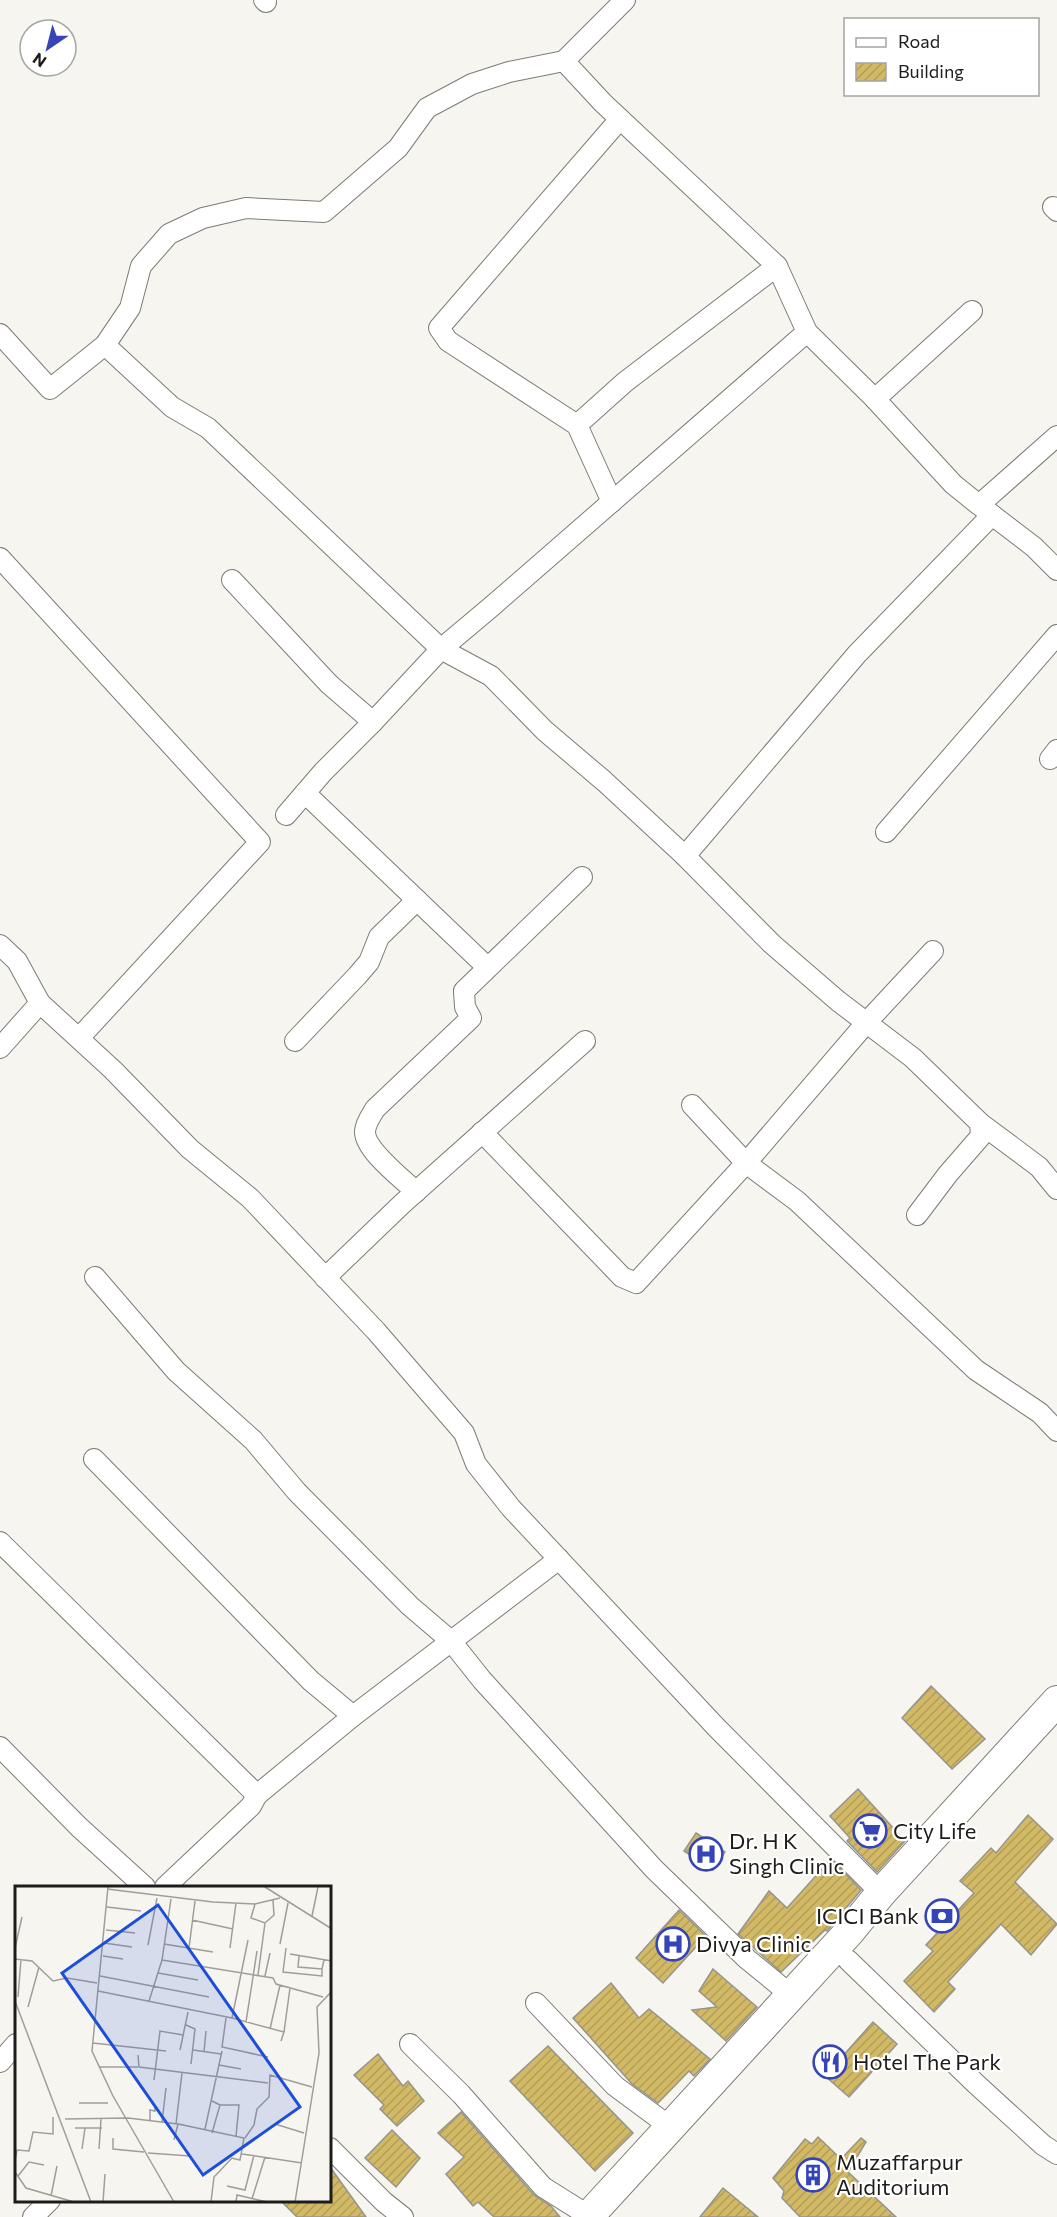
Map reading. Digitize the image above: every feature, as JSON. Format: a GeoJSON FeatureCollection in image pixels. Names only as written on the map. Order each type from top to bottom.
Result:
{"type":"FeatureCollection","features":[{"type":"Feature","properties":{"kind":"main road"},"geometry":{"type":"LineString","coordinates":[[597,2217],[669,2126],[850,1931],[881,1893],[1057,1701]]}},
{"type":"Feature","properties":{"kind":"main road"},"geometry":{"type":"LineString","coordinates":[[597,2217],[690,2129],[1057,1731]]}},
{"type":"Feature","properties":{"kind":"street"},"geometry":{"type":"LineString","coordinates":[[0,334],[50,388],[105,345],[130,308],[141,266],[169,234],[203,218],[246,208],[324,212],[399,148],[427,108],[471,84],[509,72],[564,61],[625,0]]}},
{"type":"Feature","properties":{"kind":"street"},"geometry":{"type":"LineString","coordinates":[[564,61],[620,119],[777,266],[807,332],[875,399],[953,484],[1034,547],[1057,570]]}},
{"type":"Feature","properties":{"kind":"street"},"geometry":{"type":"LineString","coordinates":[[612,502],[577,425],[448,341],[439,328],[620,119]]}},
{"type":"Feature","properties":{"kind":"street"},"geometry":{"type":"LineString","coordinates":[[577,425],[625,382],[777,266]]}},
{"type":"Feature","properties":{"kind":"street"},"geometry":{"type":"LineString","coordinates":[[875,399],[972,311]]}},
{"type":"Feature","properties":{"kind":"street"},"geometry":{"type":"LineString","coordinates":[[286,814],[441,649],[807,332]]}},
{"type":"Feature","properties":{"kind":"street"},"geometry":{"type":"LineString","coordinates":[[105,345],[172,406],[208,428],[441,649],[491,676],[545,731],[604,781],[685,856],[772,944],[866,1023],[913,1058],[980,1123],[1039,1167],[1057,1189]]}},
{"type":"Feature","properties":{"kind":"street"},"geometry":{"type":"LineString","coordinates":[[685,856],[857,654],[985,510],[1057,436]]}},
{"type":"Feature","properties":{"kind":"street"},"geometry":{"type":"LineString","coordinates":[[0,558],[260,842],[79,1038]]}},
{"type":"Feature","properties":{"kind":"street"},"geometry":{"type":"LineString","coordinates":[[232,580],[262,615],[329,684],[374,722]]}},
{"type":"Feature","properties":{"kind":"street"},"geometry":{"type":"LineString","coordinates":[[886,832],[1057,634]]}},
{"type":"Feature","properties":{"kind":"street"},"geometry":{"type":"LineString","coordinates":[[306,793],[488,967]]}},
{"type":"Feature","properties":{"kind":"street"},"geometry":{"type":"LineString","coordinates":[[416,1192],[372,1150],[365,1133],[368,1120],[375,1109],[471,1018],[465,1007],[464,991],[582,877]]}},
{"type":"Feature","properties":{"kind":"street"},"geometry":{"type":"LineString","coordinates":[[295,1041],[357,976],[369,962],[379,938],[417,900]]}},
{"type":"Feature","properties":{"kind":"street"},"geometry":{"type":"LineString","coordinates":[[0,945],[17,961],[40,1003],[113,1070],[190,1149],[250,1198],[376,1331],[464,1433],[476,1464],[511,1508],[716,1727],[881,1893]]}},
{"type":"Feature","properties":{"kind":"street"},"geometry":{"type":"LineString","coordinates":[[482,1132],[622,1277],[636,1283],[746,1163],[866,1023],[933,951]]}},
{"type":"Feature","properties":{"kind":"street"},"geometry":{"type":"LineString","coordinates":[[0,1048],[40,1003]]}},
{"type":"Feature","properties":{"kind":"street"},"geometry":{"type":"LineString","coordinates":[[325,1278],[416,1192],[585,1041]]}},
{"type":"Feature","properties":{"kind":"street"},"geometry":{"type":"LineString","coordinates":[[692,1105],[746,1163],[797,1201],[976,1371],[1040,1413],[1057,1431]]}},
{"type":"Feature","properties":{"kind":"street"},"geometry":{"type":"LineString","coordinates":[[917,1215],[981,1136],[980,1123]]}},
{"type":"Feature","properties":{"kind":"street"},"geometry":{"type":"LineString","coordinates":[[95,1277],[176,1371],[253,1440],[297,1492],[410,1606],[451,1641],[482,1680],[654,1869],[747,1959],[790,1995]]}},
{"type":"Feature","properties":{"kind":"street"},"geometry":{"type":"LineString","coordinates":[[94,1459],[311,1681],[353,1716]]}},
{"type":"Feature","properties":{"kind":"street"},"geometry":{"type":"LineString","coordinates":[[0,1542],[257,1795]]}},
{"type":"Feature","properties":{"kind":"street"},"geometry":{"type":"LineString","coordinates":[[166,1886],[251,1806],[257,1795],[353,1716],[559,1559]]}},
{"type":"Feature","properties":{"kind":"street"},"geometry":{"type":"LineString","coordinates":[[0,1747],[79,1827],[144,1886]]}},
{"type":"Feature","properties":{"kind":"street"},"geometry":{"type":"LineString","coordinates":[[848,1960],[975,2083],[1043,2145],[1057,2154]]}},
{"type":"Feature","properties":{"kind":"street"},"geometry":{"type":"LineString","coordinates":[[536,2003],[615,2086],[669,2126]]}},
{"type":"Feature","properties":{"kind":"street"},"geometry":{"type":"LineString","coordinates":[[410,2044],[460,2094],[543,2187],[597,2217]]}},
{"type":"Feature","properties":{"kind":"street"},"geometry":{"type":"LineString","coordinates":[[0,2062],[15,2045]]}},
{"type":"Feature","properties":{"kind":"street"},"geometry":{"type":"LineString","coordinates":[[332,2150],[384,2202],[403,2217]]}},
{"type":"Feature","properties":{"kind":"street"},"geometry":{"type":"LineString","coordinates":[[33,2217],[48,2202]]}},
{"type":"Feature","properties":{"kind":"building"},"geometry":{"type":"Polygon","coordinates":[[[931,1686],[985,1739],[952,1769],[902,1718],[931,1686]]]}},
{"type":"Feature","properties":{"kind":"building","name":"City Life"},"geometry":{"type":"Polygon","coordinates":[[[858,1789],[905,1841],[877,1872],[847,1841],[850,1838],[830,1816],[858,1789]]]}},
{"type":"Feature","properties":{"kind":"building"},"geometry":{"type":"Polygon","coordinates":[[[1028,1815],[1053,1839],[1015,1882],[1057,1924],[1031,1955],[1001,1924],[948,1982],[955,1989],[934,2012],[904,1981],[933,1951],[926,1945],[974,1893],[960,1881],[991,1848],[996,1853],[1028,1815]]]}},
{"type":"Feature","properties":{"kind":"building"},"geometry":{"type":"Polygon","coordinates":[[[696,1833],[725,1852],[713,1870],[684,1851],[696,1833]]]}},
{"type":"Feature","properties":{"kind":"building"},"geometry":{"type":"Polygon","coordinates":[[[831,1859],[861,1890],[827,1931],[825,1930],[781,1972],[738,1934],[769,1891],[787,1908],[831,1859]]]}},
{"type":"Feature","properties":{"kind":"building"},"geometry":{"type":"Polygon","coordinates":[[[679,1910],[706,1936],[663,1983],[636,1958],[679,1910]]]}},
{"type":"Feature","properties":{"kind":"building"},"geometry":{"type":"Polygon","coordinates":[[[713,1969],[757,2007],[726,2041],[692,2010],[717,2007],[699,1991],[713,1969]]]}},
{"type":"Feature","properties":{"kind":"building"},"geometry":{"type":"Polygon","coordinates":[[[611,1983],[639,2018],[649,2009],[710,2059],[694,2076],[689,2071],[658,2103],[632,2084],[573,2018],[611,1983]]]}},
{"type":"Feature","properties":{"kind":"building"},"geometry":{"type":"Polygon","coordinates":[[[873,2022],[897,2044],[849,2097],[825,2076],[873,2022]]]}},
{"type":"Feature","properties":{"kind":"building"},"geometry":{"type":"Polygon","coordinates":[[[548,2046],[633,2133],[595,2171],[510,2081],[548,2046]]]}},
{"type":"Feature","properties":{"kind":"building"},"geometry":{"type":"Polygon","coordinates":[[[378,2054],[403,2086],[408,2081],[424,2101],[397,2126],[380,2109],[384,2105],[354,2075],[378,2054]]]}},
{"type":"Feature","properties":{"kind":"building"},"geometry":{"type":"Polygon","coordinates":[[[461,2112],[534,2195],[551,2206],[560,2217],[494,2217],[478,2202],[473,2206],[446,2174],[464,2157],[438,2133],[461,2112]]]}},
{"type":"Feature","properties":{"kind":"building"},"geometry":{"type":"Polygon","coordinates":[[[392,2130],[420,2158],[396,2187],[365,2158],[392,2130]]]}},
{"type":"Feature","properties":{"kind":"building","name":"Muzaffarpur Auditorium"},"geometry":{"type":"Polygon","coordinates":[[[818,2137],[841,2159],[861,2138],[866,2142],[848,2172],[896,2217],[800,2217],[782,2198],[784,2191],[773,2178],[805,2139],[812,2144],[818,2137]]]}},
{"type":"Feature","properties":{"kind":"building"},"geometry":{"type":"Polygon","coordinates":[[[332,2170],[366,2217],[297,2217],[282,2202],[332,2202],[332,2170]]]}},
{"type":"Feature","properties":{"kind":"building"},"geometry":{"type":"Polygon","coordinates":[[[723,2188],[758,2217],[700,2217],[723,2188]]]}},
{"type":"Feature","properties":{"kind":"place","name":"City Life"},"geometry":{"type":"Point","coordinates":[870,1831]}},
{"type":"Feature","properties":{"kind":"place","name":"Dr. H K Singh Clinic"},"geometry":{"type":"Point","coordinates":[706,1854]}},
{"type":"Feature","properties":{"kind":"place","name":"ICICI Bank"},"geometry":{"type":"Point","coordinates":[942,1916]}},
{"type":"Feature","properties":{"kind":"place","name":"Divya Clinic"},"geometry":{"type":"Point","coordinates":[673,1944]}},
{"type":"Feature","properties":{"kind":"place","name":"Hotel The Park"},"geometry":{"type":"Point","coordinates":[830,2062]}},
{"type":"Feature","properties":{"kind":"place","name":"Muzaffarpur Auditorium"},"geometry":{"type":"Point","coordinates":[813,2175]}}]}
